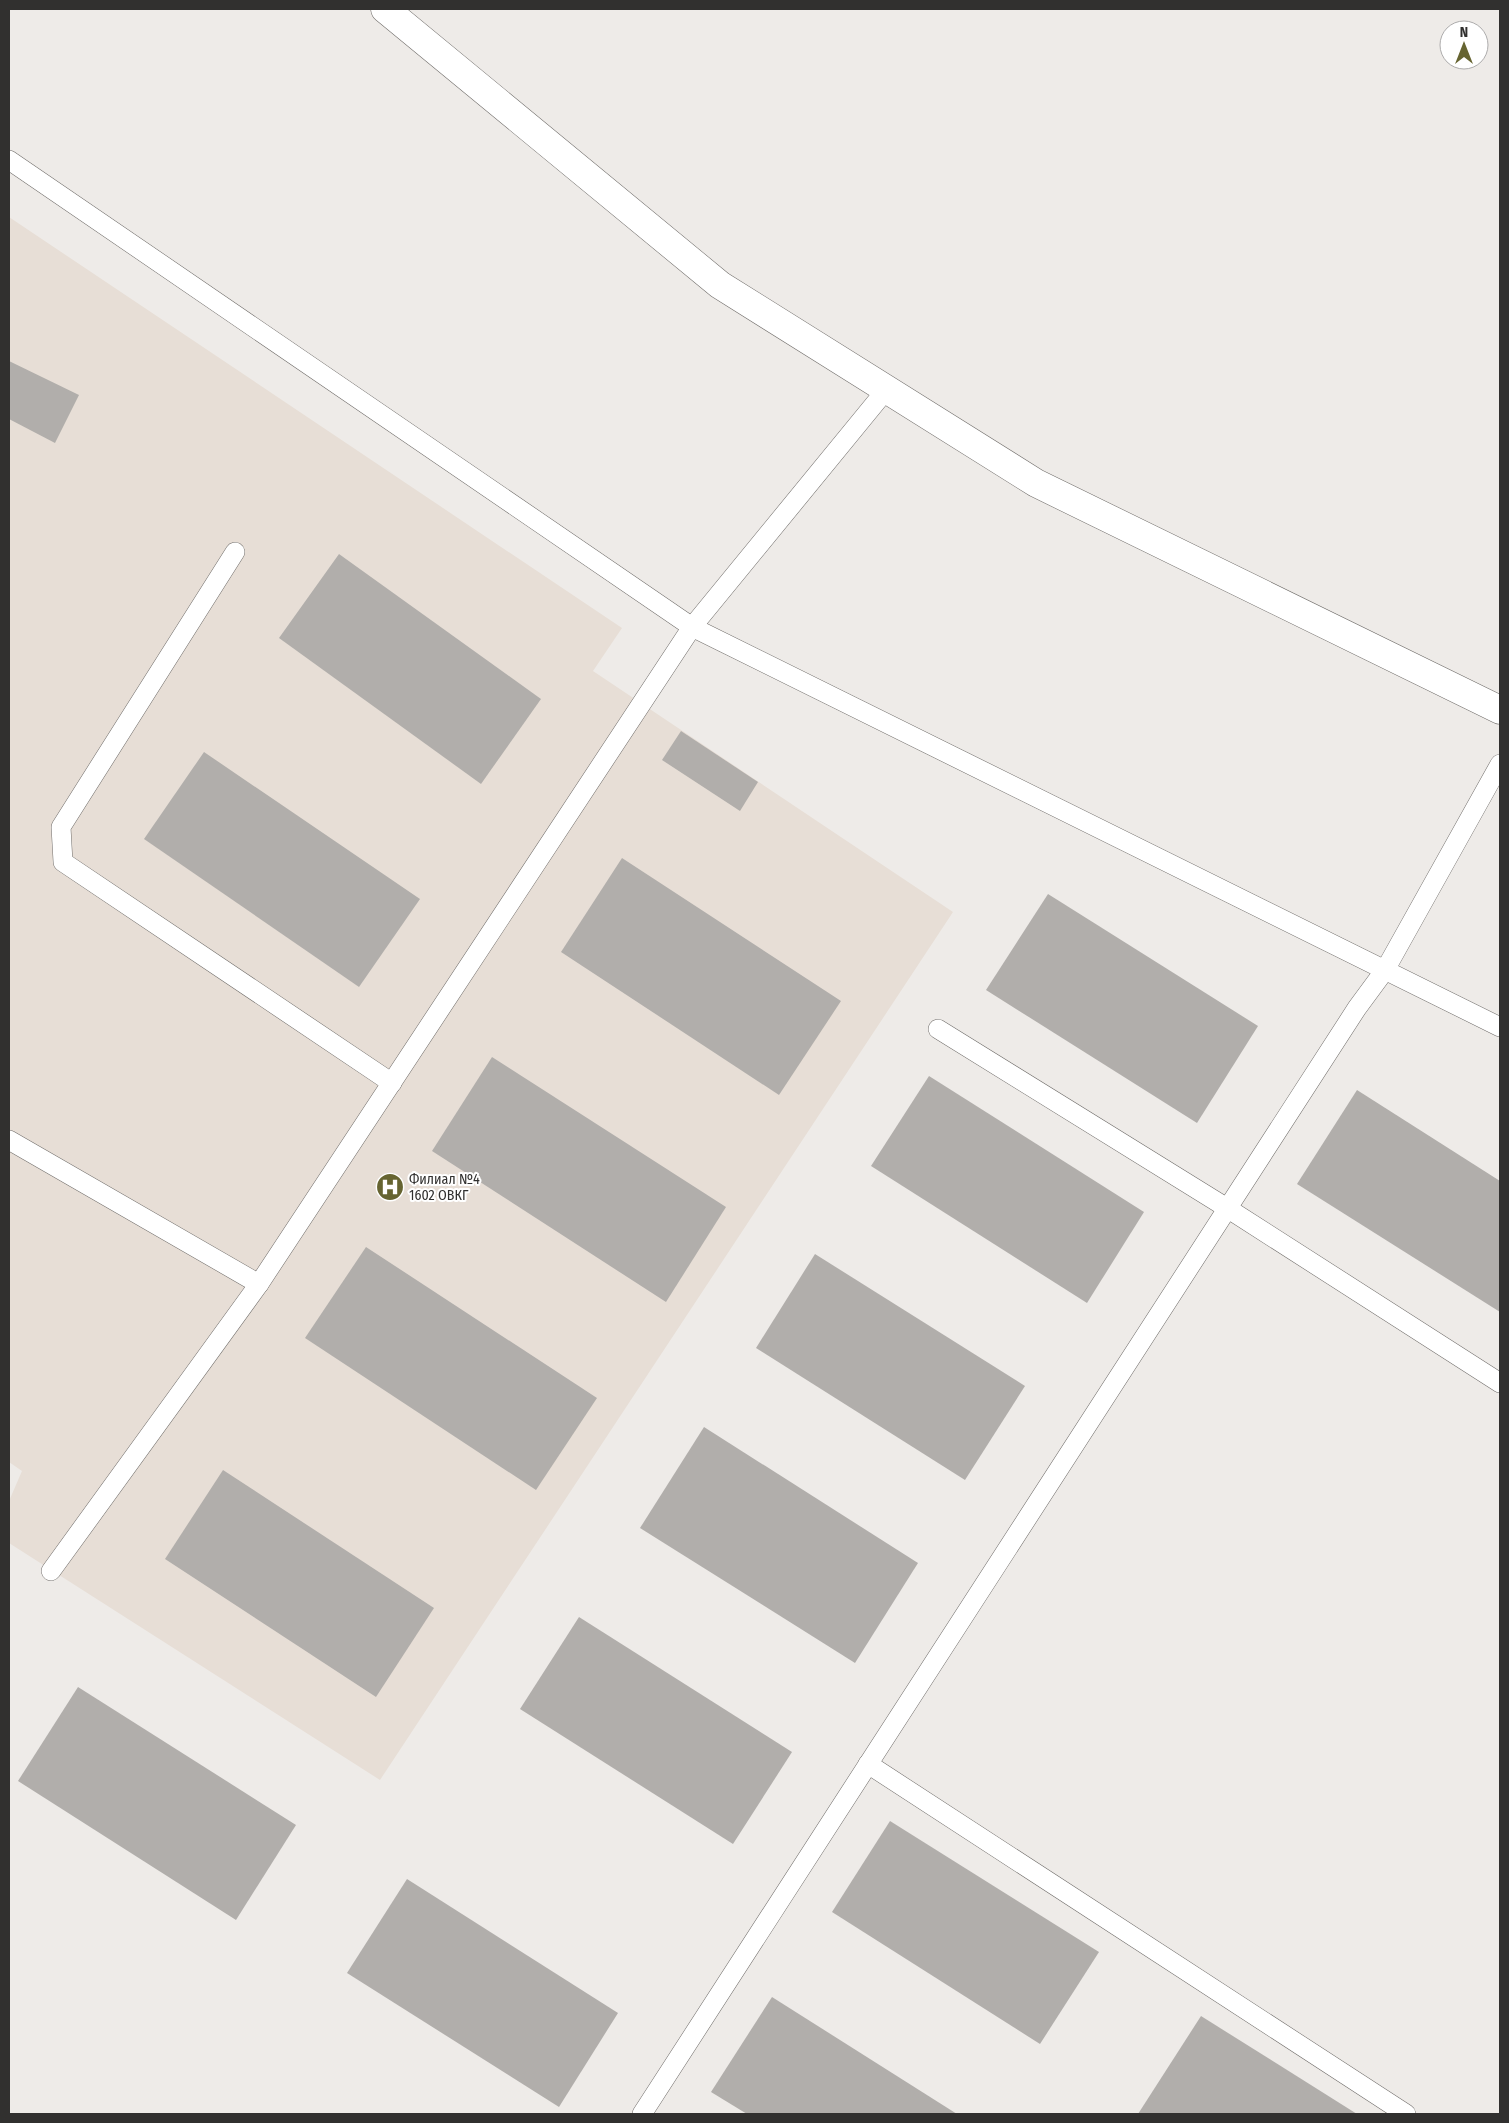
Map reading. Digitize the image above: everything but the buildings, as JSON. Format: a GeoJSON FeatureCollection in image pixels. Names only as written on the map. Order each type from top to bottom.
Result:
{"type":"FeatureCollection","features":[{"type":"Feature","properties":{"kind":"highway"},"geometry":{"type":"LineString","coordinates":[[385,9],[720,286],[1036,483],[1500,710]]}},
{"type":"Feature","properties":{"kind":"lane"},"geometry":{"type":"LineString","coordinates":[[9,160],[692,627],[1500,1027]]}},
{"type":"Feature","properties":{"kind":"lane"},"geometry":{"type":"LineString","coordinates":[[51,1571],[259,1284],[692,627],[886,390]]}},
{"type":"Feature","properties":{"kind":"lane"},"geometry":{"type":"LineString","coordinates":[[235,552],[61,826],[63,862],[392,1083]]}},
{"type":"Feature","properties":{"kind":"lane"},"geometry":{"type":"LineString","coordinates":[[642,2114],[1227,1208],[1357,1008],[1385,970],[1500,764]]}},
{"type":"Feature","properties":{"kind":"lane"},"geometry":{"type":"LineString","coordinates":[[938,1029],[1227,1208],[1500,1383]]}},
{"type":"Feature","properties":{"kind":"lane"},"geometry":{"type":"LineString","coordinates":[[9,1140],[259,1284]]}},
{"type":"Feature","properties":{"kind":"lane"},"geometry":{"type":"LineString","coordinates":[[868,1764],[1406,2114]]}},
{"type":"Feature","properties":{"kind":"shaded area","name":"Филиал №4 1602 ОВКГ"},"geometry":{"type":"Polygon","coordinates":[[[9,217],[622,628],[593,671],[953,912],[380,1780],[9,1543],[9,1501],[22,1471],[9,1462],[9,217]]]}},
{"type":"Feature","properties":{"kind":"place","name":"Филиал №4 1602 ОВКГ"},"geometry":{"type":"Point","coordinates":[390,1187]}}]}
